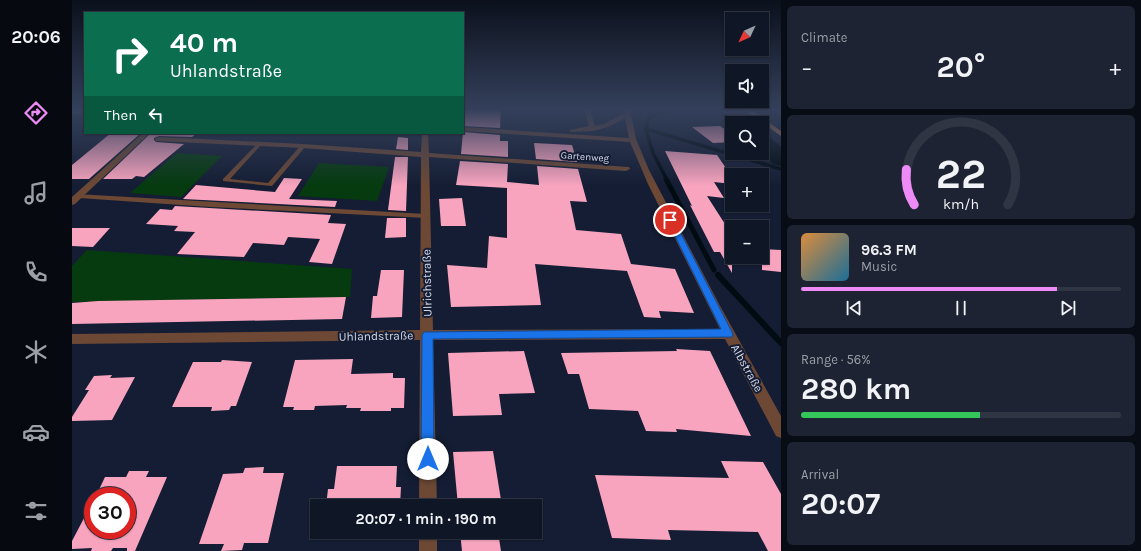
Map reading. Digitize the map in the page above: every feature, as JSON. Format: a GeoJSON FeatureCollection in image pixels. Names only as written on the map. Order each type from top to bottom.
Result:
{"type":"FeatureCollection","features":[{"type":"Feature","properties":{"kind":"street"},"geometry":{"type":"LineString","coordinates":[[72,202],[145,135]]}},
{"type":"Feature","properties":{"kind":"street","name":"Ulrichstraße"},"geometry":{"type":"LineString","coordinates":[[425,135],[428,499]]}},
{"type":"Feature","properties":{"kind":"street"},"geometry":{"type":"LineString","coordinates":[[561,135],[631,137]]}},
{"type":"Feature","properties":{"kind":"street","name":"Albstraße"},"geometry":{"type":"LineString","coordinates":[[631,137],[728,334],[781,430]]}},
{"type":"Feature","properties":{"kind":"street","name":"Gartenweg"},"geometry":{"type":"LineString","coordinates":[[159,139],[302,146],[626,169]]}},
{"type":"Feature","properties":{"kind":"street","name":"Uhlandstraße"},"geometry":{"type":"LineString","coordinates":[[72,339],[427,335],[728,334]]}},
{"type":"Feature","properties":{"kind":"street"},"geometry":{"type":"LineString","coordinates":[[428,539],[428,551]]}},
{"type":"Feature","properties":{"kind":"lane"},"geometry":{"type":"LineString","coordinates":[[259,144],[225,180],[270,185],[302,146]]}},
{"type":"Feature","properties":{"kind":"lane"},"geometry":{"type":"LineString","coordinates":[[79,196],[426,216]]}},
{"type":"Feature","properties":{"kind":"green space"},"geometry":{"type":"Polygon","coordinates":[[[177,153],[222,156],[181,197],[130,193],[177,153]]]}},
{"type":"Feature","properties":{"kind":"green space"},"geometry":{"type":"Polygon","coordinates":[[[319,163],[389,167],[377,201],[298,196],[319,163]]]}},
{"type":"Feature","properties":{"kind":"green space"},"geometry":{"type":"Polygon","coordinates":[[[87,250],[352,269],[350,297],[72,302],[72,266],[87,250]]]}},
{"type":"Feature","properties":{"kind":"building"},"geometry":{"type":"Polygon","coordinates":[[[109,135],[139,135],[89,179],[72,179],[72,165],[109,135]]]}},
{"type":"Feature","properties":{"kind":"building"},"geometry":{"type":"Polygon","coordinates":[[[149,135],[195,135],[192,137],[159,136],[154,138],[156,142],[184,144],[144,177],[136,176],[132,179],[103,179],[149,135]]]}},
{"type":"Feature","properties":{"kind":"building"},"geometry":{"type":"Polygon","coordinates":[[[463,135],[500,135],[500,141],[508,141],[508,157],[461,154],[463,135]]]}},
{"type":"Feature","properties":{"kind":"building"},"geometry":{"type":"Polygon","coordinates":[[[702,135],[725,135],[725,142],[713,143],[702,135]]]}},
{"type":"Feature","properties":{"kind":"building"},"geometry":{"type":"Polygon","coordinates":[[[398,137],[408,138],[408,150],[396,149],[398,137]]]}},
{"type":"Feature","properties":{"kind":"building"},"geometry":{"type":"Polygon","coordinates":[[[534,143],[572,145],[577,162],[536,159],[534,143]]]}},
{"type":"Feature","properties":{"kind":"building"},"geometry":{"type":"Polygon","coordinates":[[[665,151],[717,155],[726,168],[725,183],[714,182],[724,198],[707,196],[725,224],[725,261],[720,252],[714,252],[690,205],[692,206],[665,151]]]}},
{"type":"Feature","properties":{"kind":"building"},"geometry":{"type":"Polygon","coordinates":[[[395,157],[408,157],[406,211],[388,210],[395,157]]]}},
{"type":"Feature","properties":{"kind":"building"},"geometry":{"type":"Polygon","coordinates":[[[460,161],[508,164],[507,182],[539,185],[537,166],[578,169],[587,202],[570,201],[576,230],[621,234],[631,264],[675,269],[694,313],[659,311],[661,318],[644,317],[627,271],[535,264],[541,305],[451,307],[447,265],[487,268],[489,236],[507,238],[507,188],[456,185],[460,161]]]}},
{"type":"Feature","properties":{"kind":"building"},"geometry":{"type":"Polygon","coordinates":[[[284,178],[302,179],[289,199],[337,201],[335,207],[183,199],[196,185],[275,192],[284,178]]]}},
{"type":"Feature","properties":{"kind":"building"},"geometry":{"type":"Polygon","coordinates":[[[462,198],[466,226],[441,226],[439,199],[462,198]]]}},
{"type":"Feature","properties":{"kind":"building"},"geometry":{"type":"Polygon","coordinates":[[[175,206],[331,215],[328,223],[346,224],[332,264],[309,262],[320,239],[288,237],[284,245],[253,243],[244,257],[177,254],[195,232],[174,231],[178,226],[146,224],[160,209],[172,210],[175,206]]]}},
{"type":"Feature","properties":{"kind":"building"},"geometry":{"type":"Polygon","coordinates":[[[387,218],[406,218],[406,237],[385,238],[387,218]]]}},
{"type":"Feature","properties":{"kind":"building"},"geometry":{"type":"Polygon","coordinates":[[[72,228],[110,228],[93,247],[72,246],[72,228]]]}},
{"type":"Feature","properties":{"kind":"building"},"geometry":{"type":"Polygon","coordinates":[[[769,249],[781,250],[781,272],[762,270],[762,264],[769,264],[769,249]]]}},
{"type":"Feature","properties":{"kind":"building"},"geometry":{"type":"Polygon","coordinates":[[[727,264],[732,264],[732,273],[727,264]]]}},
{"type":"Feature","properties":{"kind":"building"},"geometry":{"type":"Polygon","coordinates":[[[381,270],[404,270],[402,317],[371,318],[373,296],[377,296],[381,270]]]}},
{"type":"Feature","properties":{"kind":"building"},"geometry":{"type":"Polygon","coordinates":[[[346,297],[342,319],[72,324],[72,303],[98,301],[346,297]]]}},
{"type":"Feature","properties":{"kind":"building"},"geometry":{"type":"Polygon","coordinates":[[[676,349],[710,351],[751,436],[676,429],[677,432],[646,431],[638,411],[589,409],[579,374],[568,374],[561,353],[677,351],[676,349]]]}},
{"type":"Feature","properties":{"kind":"building"},"geometry":{"type":"Polygon","coordinates":[[[524,351],[535,393],[499,394],[502,415],[453,416],[448,353],[524,351]]]}},
{"type":"Feature","properties":{"kind":"building"},"geometry":{"type":"Polygon","coordinates":[[[353,359],[351,374],[393,373],[393,378],[405,378],[404,408],[391,408],[391,411],[360,411],[361,408],[346,408],[347,405],[315,406],[314,410],[293,410],[294,407],[283,407],[295,360],[353,359]]]}},
{"type":"Feature","properties":{"kind":"building"},"geometry":{"type":"Polygon","coordinates":[[[222,360],[252,362],[236,406],[231,406],[229,410],[211,411],[212,407],[172,407],[193,362],[221,362],[222,360]]]}},
{"type":"Feature","properties":{"kind":"building"},"geometry":{"type":"Polygon","coordinates":[[[112,375],[110,378],[135,377],[112,420],[72,421],[72,417],[89,390],[85,390],[94,376],[112,375]]]}},
{"type":"Feature","properties":{"kind":"building"},"geometry":{"type":"Polygon","coordinates":[[[493,451],[501,499],[457,499],[453,452],[493,451]]]}},
{"type":"Feature","properties":{"kind":"building"},"geometry":{"type":"Polygon","coordinates":[[[721,461],[763,462],[781,494],[781,551],[768,551],[758,532],[668,530],[671,540],[612,538],[595,475],[729,478],[721,461]]]}},
{"type":"Feature","properties":{"kind":"building"},"geometry":{"type":"Polygon","coordinates":[[[337,466],[397,466],[396,487],[401,487],[400,499],[327,499],[328,489],[334,489],[337,466]]]}},
{"type":"Feature","properties":{"kind":"building"},"geometry":{"type":"Polygon","coordinates":[[[264,467],[263,473],[284,473],[268,543],[244,543],[242,550],[221,551],[224,544],[199,544],[223,474],[243,473],[245,468],[264,467]]]}},
{"type":"Feature","properties":{"kind":"building"},"geometry":{"type":"Polygon","coordinates":[[[129,471],[149,471],[146,477],[167,477],[135,551],[127,551],[127,548],[113,548],[111,551],[91,551],[92,548],[72,549],[72,541],[84,518],[84,539],[136,539],[136,487],[100,487],[105,477],[126,477],[129,471]]]}},
{"type":"Feature","properties":{"kind":"building"},"geometry":{"type":"Polygon","coordinates":[[[461,539],[499,539],[501,551],[462,551],[461,539]]]}},
{"type":"Feature","properties":{"kind":"waterway"},"geometry":{"type":"LineString","coordinates":[[648,135],[653,153],[667,180]]}},
{"type":"Feature","properties":{"kind":"waterway"},"geometry":{"type":"LineString","coordinates":[[665,135],[781,169]]}},
{"type":"Feature","properties":{"kind":"waterway"},"geometry":{"type":"LineString","coordinates":[[769,148],[781,159]]}},
{"type":"Feature","properties":{"kind":"waterway"},"geometry":{"type":"LineString","coordinates":[[666,179],[714,270]]}},
{"type":"Feature","properties":{"kind":"waterway"},"geometry":{"type":"LineString","coordinates":[[718,275],[781,343]]}},
{"type":"Feature","properties":{"kind":"route"},"geometry":{"type":"LineString","coordinates":[[428,459],[427,335],[728,334],[670,220]]}}]}
